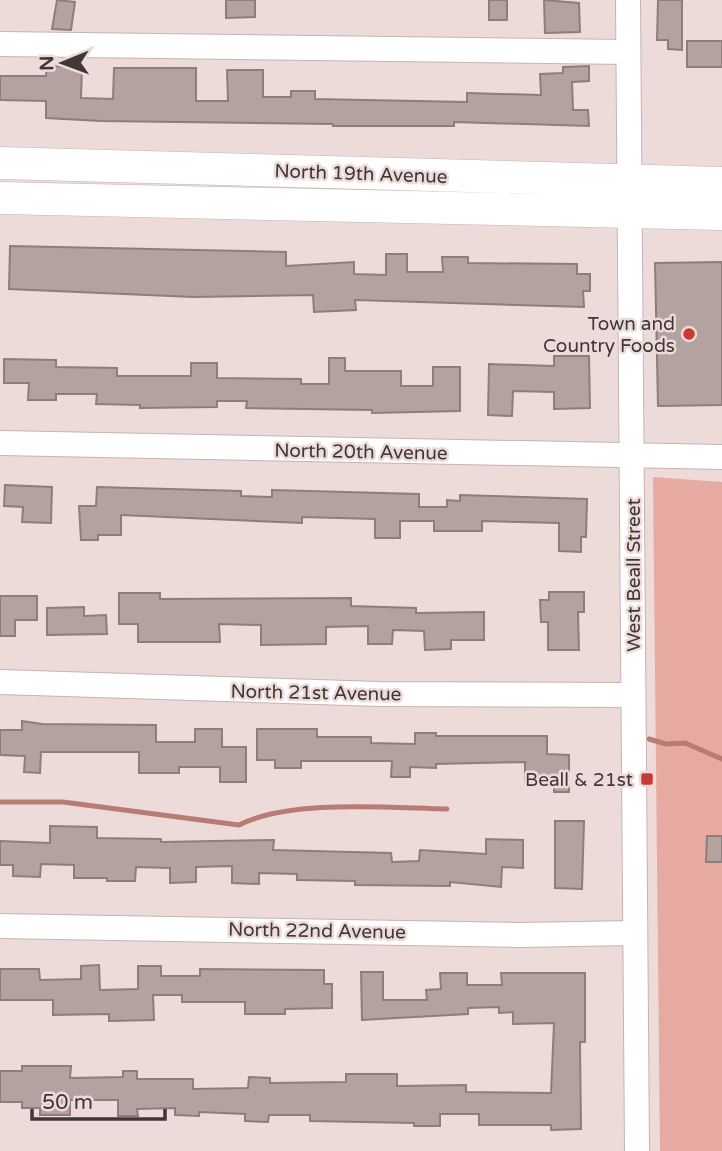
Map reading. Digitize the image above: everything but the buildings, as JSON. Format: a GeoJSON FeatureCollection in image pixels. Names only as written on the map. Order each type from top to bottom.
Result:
{"type":"FeatureCollection","features":[{"type":"Feature","properties":{"kind":"main road","name":"North 19th Avenue"},"geometry":{"type":"LineString","coordinates":[[0,163],[722,183]]}},
{"type":"Feature","properties":{"kind":"main road","name":"North 19th Avenue"},"geometry":{"type":"LineString","coordinates":[[0,198],[722,214]]}},
{"type":"Feature","properties":{"kind":"street","name":"West Beall Street"},"geometry":{"type":"LineString","coordinates":[[628,0],[628,211],[634,456],[637,1151]]}},
{"type":"Feature","properties":{"kind":"street"},"geometry":{"type":"LineString","coordinates":[[0,44],[628,52]]}},
{"type":"Feature","properties":{"kind":"street","name":"North 20th Avenue"},"geometry":{"type":"LineString","coordinates":[[0,443],[722,457]]}},
{"type":"Feature","properties":{"kind":"street","name":"North 21st Avenue"},"geometry":{"type":"LineString","coordinates":[[0,682],[379,694],[633,695]]}},
{"type":"Feature","properties":{"kind":"street","name":"North 22nd Avenue"},"geometry":{"type":"LineString","coordinates":[[0,926],[518,935],[635,933]]}},
{"type":"Feature","properties":{"kind":"shaded area"},"geometry":{"type":"Polygon","coordinates":[[[653,477],[722,482],[722,1151],[660,1151],[653,477]]]}},
{"type":"Feature","properties":{"kind":"waterway"},"geometry":{"type":"LineString","coordinates":[[649,739],[666,744],[685,743],[722,759]]}},
{"type":"Feature","properties":{"kind":"waterway"},"geometry":{"type":"LineString","coordinates":[[0,802],[63,802],[239,825],[285,811],[312,808],[447,809]]}},
{"type":"Feature","properties":{"kind":"place","name":"Town and Country Foods"},"geometry":{"type":"Point","coordinates":[689,334]}},
{"type":"Feature","properties":{"kind":"place","name":"Beall & 21st"},"geometry":{"type":"Point","coordinates":[647,779]}}]}
